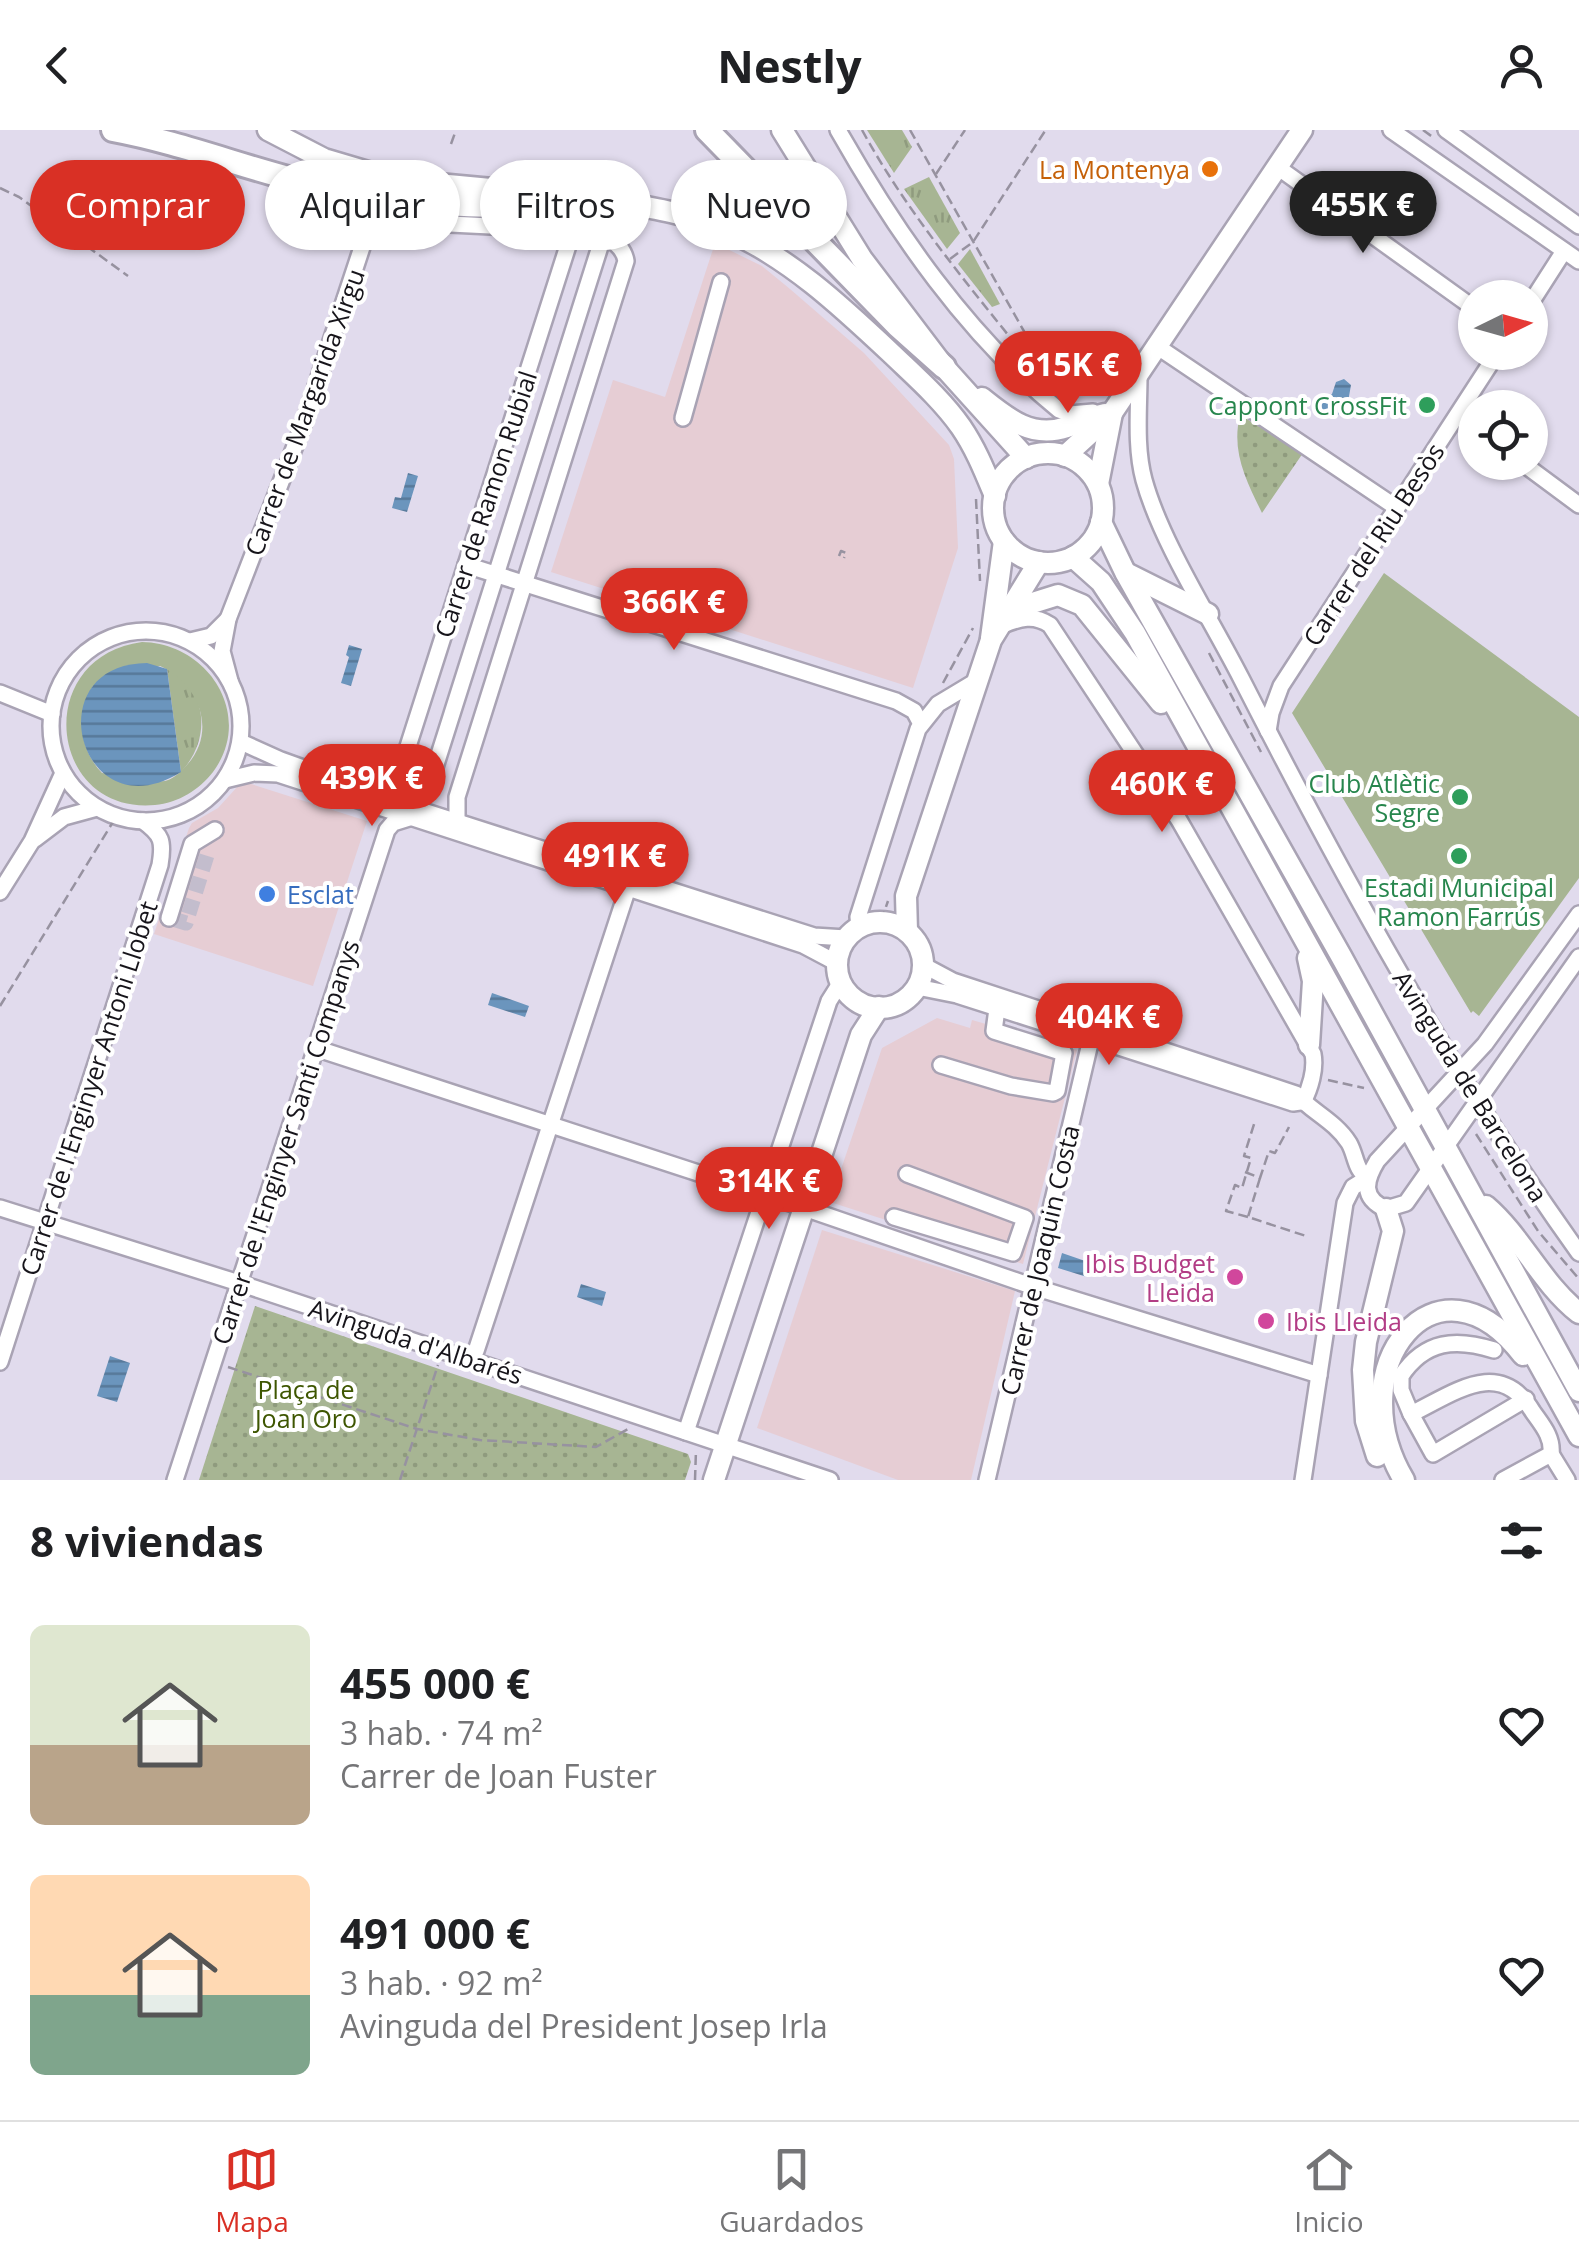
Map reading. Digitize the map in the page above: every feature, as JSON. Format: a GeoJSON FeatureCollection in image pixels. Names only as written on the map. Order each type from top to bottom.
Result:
{"type":"FeatureCollection","features":[{"type":"Feature","properties":{"kind":"highway"},"geometry":{"type":"LineString","coordinates":[[113,130],[319,186],[394,200],[480,205]]}},
{"type":"Feature","properties":{"kind":"highway"},"geometry":{"type":"LineString","coordinates":[[706,130],[944,368]]}},
{"type":"Feature","properties":{"kind":"main road"},"geometry":{"type":"LineString","coordinates":[[268,130],[324,159],[396,180],[480,187]]}},
{"type":"Feature","properties":{"kind":"main road"},"geometry":{"type":"LineString","coordinates":[[782,130],[862,258],[944,368],[1026,458]]}},
{"type":"Feature","properties":{"kind":"main road"},"geometry":{"type":"LineString","coordinates":[[1065,456],[1112,413],[1302,130]]}},
{"type":"Feature","properties":{"kind":"main road"},"geometry":{"type":"LineString","coordinates":[[651,208],[720,227],[758,246],[829,297],[946,409],[970,440],[994,496],[994,520],[1004,541],[1002,625]]}},
{"type":"Feature","properties":{"kind":"main road"},"geometry":{"type":"LineString","coordinates":[[944,368],[1009,418],[1036,431],[1066,428],[1112,413]]}},
{"type":"Feature","properties":{"kind":"main road"},"geometry":{"type":"LineString","coordinates":[[1004,541],[1026,558],[1039,562],[1073,557],[1091,542],[1101,522],[1098,484],[1112,413]]}},
{"type":"Feature","properties":{"kind":"main road"},"geometry":{"type":"LineString","coordinates":[[994,496],[1006,473],[1026,458],[1045,453],[1065,456],[1084,466],[1098,484]]}},
{"type":"Feature","properties":{"kind":"main road"},"geometry":{"type":"LineString","coordinates":[[1101,522],[1125,572],[1579,1391]]}},
{"type":"Feature","properties":{"kind":"main road"},"geometry":{"type":"LineString","coordinates":[[1073,557],[1100,582],[1134,631],[1579,1436]]}},
{"type":"Feature","properties":{"kind":"main road"},"geometry":{"type":"LineString","coordinates":[[906,896],[881,921],[852,932],[839,972],[847,992],[870,1005],[898,1004],[917,987],[923,965],[919,946],[908,931],[906,896],[978,680],[1002,625],[1039,562]]}},
{"type":"Feature","properties":{"kind":"main road"},"geometry":{"type":"LineString","coordinates":[[1125,572],[1208,614]]}},
{"type":"Feature","properties":{"kind":"main road"},"geometry":{"type":"LineString","coordinates":[[1002,625],[1058,595],[1082,604],[1198,749]]}},
{"type":"Feature","properties":{"kind":"main road"},"geometry":{"type":"LineString","coordinates":[[1291,914],[1311,966],[1309,1044]]}},
{"type":"Feature","properties":{"kind":"main road"},"geometry":{"type":"LineString","coordinates":[[881,921],[908,931]]}},
{"type":"Feature","properties":{"kind":"main road"},"geometry":{"type":"LineString","coordinates":[[714,1480],[870,1005]]}},
{"type":"Feature","properties":{"kind":"main road"},"geometry":{"type":"LineString","coordinates":[[1472,1195],[1498,1216],[1551,1287],[1579,1313]]}},
{"type":"Feature","properties":{"kind":"main road"},"geometry":{"type":"LineString","coordinates":[[1378,1203],[1393,1231],[1362,1370],[1366,1420],[1378,1460],[1389,1480]]}},
{"type":"Feature","properties":{"kind":"main road"},"geometry":{"type":"LineString","coordinates":[[1404,1480],[1384,1432],[1382,1378],[1392,1352],[1407,1331],[1433,1315],[1460,1312],[1498,1326],[1565,1410]]}},
{"type":"Feature","properties":{"kind":"street"},"geometry":{"type":"LineString","coordinates":[[838,130],[871,189],[956,306],[1045,398],[1070,414],[1112,413]]}},
{"type":"Feature","properties":{"kind":"street"},"geometry":{"type":"LineString","coordinates":[[1391,130],[1579,261]]}},
{"type":"Feature","properties":{"kind":"street"},"geometry":{"type":"LineString","coordinates":[[1446,130],[1579,226]]}},
{"type":"Feature","properties":{"kind":"street"},"geometry":{"type":"LineString","coordinates":[[1276,166],[1458,297]]}},
{"type":"Feature","properties":{"kind":"street","name":"Carrer de Margarida Xirgu"},"geometry":{"type":"LineString","coordinates":[[230,680],[222,651],[228,619],[305,420],[367,232],[390,221],[480,225]]}},
{"type":"Feature","properties":{"kind":"street","name":"Carrer de Ramon Rubial"},"geometry":{"type":"LineString","coordinates":[[369,792],[396,778],[567,250]]}},
{"type":"Feature","properties":{"kind":"street","name":"Carrer de Ramon Rubial"},"geometry":{"type":"LineString","coordinates":[[411,812],[431,780],[600,250]]}},
{"type":"Feature","properties":{"kind":"street"},"geometry":{"type":"LineString","coordinates":[[456,821],[457,796],[626,260],[623,250]]}},
{"type":"Feature","properties":{"kind":"street"},"geometry":{"type":"LineString","coordinates":[[1545,280],[1564,250]]}},
{"type":"Feature","properties":{"kind":"street"},"geometry":{"type":"LineString","coordinates":[[683,418],[721,282]]}},
{"type":"Feature","properties":{"kind":"street"},"geometry":{"type":"LineString","coordinates":[[1156,345],[1396,508]]}},
{"type":"Feature","properties":{"kind":"street","name":"Avinguda de Barcelona"},"geometry":{"type":"LineString","coordinates":[[1138,370],[1139,442],[1145,482],[1166,534],[1398,972],[1510,1156],[1579,1252]]}},
{"type":"Feature","properties":{"kind":"street","name":"Carrer del Riu Besòs"},"geometry":{"type":"LineString","coordinates":[[1268,731],[1281,686],[1486,370]]}},
{"type":"Feature","properties":{"kind":"street"},"geometry":{"type":"LineString","coordinates":[[1545,480],[1579,505]]}},
{"type":"Feature","properties":{"kind":"street"},"geometry":{"type":"LineString","coordinates":[[466,564],[896,701],[914,711],[921,724]]}},
{"type":"Feature","properties":{"kind":"street"},"geometry":{"type":"LineString","coordinates":[[917,987],[957,995],[1293,1103],[1314,1079],[1315,1062],[1309,1044],[1179,820],[1050,625],[1022,618],[1002,625]]}},
{"type":"Feature","properties":{"kind":"street"},"geometry":{"type":"LineString","coordinates":[[190,641],[211,636],[228,619]]}},
{"type":"Feature","properties":{"kind":"street"},"geometry":{"type":"LineString","coordinates":[[131,631],[161,631],[190,641],[213,658],[230,680],[240,710],[240,742],[225,780],[203,803],[174,818],[142,822],[97,808],[63,772],[52,744],[52,714],[60,684],[78,659],[102,641],[131,631]]}},
{"type":"Feature","properties":{"kind":"street"},"geometry":{"type":"LineString","coordinates":[[240,742],[411,812],[456,821],[814,936],[852,932],[921,724],[938,704],[978,680]]}},
{"type":"Feature","properties":{"kind":"street"},"geometry":{"type":"LineString","coordinates":[[1248,694],[1281,686]]}},
{"type":"Feature","properties":{"kind":"street"},"geometry":{"type":"LineString","coordinates":[[0,693],[52,714]]}},
{"type":"Feature","properties":{"kind":"street"},"geometry":{"type":"LineString","coordinates":[[896,701],[938,704]]}},
{"type":"Feature","properties":{"kind":"street"},"geometry":{"type":"LineString","coordinates":[[0,892],[32,841],[63,772]]}},
{"type":"Feature","properties":{"kind":"street"},"geometry":{"type":"LineString","coordinates":[[225,780],[254,773],[278,774],[411,812],[811,948],[839,972],[686,1432]]}},
{"type":"Feature","properties":{"kind":"street"},"geometry":{"type":"LineString","coordinates":[[32,841],[64,818],[97,808]]}},
{"type":"Feature","properties":{"kind":"street","name":"Carrer de l'Enginyer Santi Companys"},"geometry":{"type":"LineString","coordinates":[[175,1480],[386,830],[411,812]]}},
{"type":"Feature","properties":{"kind":"street","name":"Carrer de l'Enginyer Antoni Llobet"},"geometry":{"type":"LineString","coordinates":[[0,1362],[160,865],[160,834],[142,822]]}},
{"type":"Feature","properties":{"kind":"street"},"geometry":{"type":"LineString","coordinates":[[146,910],[183,885],[192,844],[215,830]]}},
{"type":"Feature","properties":{"kind":"street"},"geometry":{"type":"LineString","coordinates":[[476,1351],[628,888]]}},
{"type":"Feature","properties":{"kind":"street"},"geometry":{"type":"LineString","coordinates":[[1302,1480],[1345,1203],[1353,1187],[1367,1178],[1377,1161],[1474,1056],[1579,914]]}},
{"type":"Feature","properties":{"kind":"street"},"geometry":{"type":"LineString","coordinates":[[1345,1203],[1406,1203],[1579,958]]}},
{"type":"Feature","properties":{"kind":"street"},"geometry":{"type":"LineString","coordinates":[[923,965],[952,981],[1298,1097],[1324,1115],[1354,1152],[1360,1172],[1367,1178],[1378,1203]]}},
{"type":"Feature","properties":{"kind":"street"},"geometry":{"type":"LineString","coordinates":[[941,1066],[1011,1086],[1056,1093],[1064,1053],[994,1031],[997,1010]]}},
{"type":"Feature","properties":{"kind":"street","name":"Carrer de Joaquin Costa"},"geometry":{"type":"LineString","coordinates":[[987,1480],[1090,1040]]}},
{"type":"Feature","properties":{"kind":"street"},"geometry":{"type":"LineString","coordinates":[[315,1048],[1034,1287],[1318,1376]]}},
{"type":"Feature","properties":{"kind":"street"},"geometry":{"type":"LineString","coordinates":[[1474,1056],[1477,1075],[1493,1077]]}},
{"type":"Feature","properties":{"kind":"street"},"geometry":{"type":"LineString","coordinates":[[1354,1152],[1377,1161]]}},
{"type":"Feature","properties":{"kind":"street"},"geometry":{"type":"LineString","coordinates":[[894,1217],[1010,1253],[1015,1253],[1026,1218],[907,1174]]}},
{"type":"Feature","properties":{"kind":"street","name":"Avinguda d'Albarés"},"geometry":{"type":"LineString","coordinates":[[0,1208],[240,1283],[830,1480]]}},
{"type":"Feature","properties":{"kind":"street"},"geometry":{"type":"LineString","coordinates":[[1494,1350],[1463,1341],[1442,1342],[1430,1348],[1401,1376],[1401,1390],[1433,1454],[1526,1399]]}},
{"type":"Feature","properties":{"kind":"street"},"geometry":{"type":"LineString","coordinates":[[1411,1414],[1471,1384],[1484,1380],[1499,1383],[1526,1399],[1552,1442],[1551,1454],[1567,1480]]}},
{"type":"Feature","properties":{"kind":"street"},"geometry":{"type":"LineString","coordinates":[[1509,1478],[1551,1454]]}},
{"type":"Feature","properties":{"kind":"path"},"geometry":{"type":"LineString","coordinates":[[450,144],[456,130]]}},
{"type":"Feature","properties":{"kind":"path"},"geometry":{"type":"LineString","coordinates":[[862,130],[949,260],[1034,368]]}},
{"type":"Feature","properties":{"kind":"path"},"geometry":{"type":"LineString","coordinates":[[910,130],[1070,414]]}},
{"type":"Feature","properties":{"kind":"path"},"geometry":{"type":"LineString","coordinates":[[935,175],[965,130]]}},
{"type":"Feature","properties":{"kind":"path"},"geometry":{"type":"LineString","coordinates":[[949,260],[973,242],[1042,130]]}},
{"type":"Feature","properties":{"kind":"path"},"geometry":{"type":"LineString","coordinates":[[0,188],[19,197],[128,276]]}},
{"type":"Feature","properties":{"kind":"path"},"geometry":{"type":"LineString","coordinates":[[1046,383],[1070,414]]}},
{"type":"Feature","properties":{"kind":"path"},"geometry":{"type":"LineString","coordinates":[[1209,653],[1260,750]]}},
{"type":"Feature","properties":{"kind":"path"},"geometry":{"type":"LineString","coordinates":[[0,1006],[116,816]]}},
{"type":"Feature","properties":{"kind":"path"},"geometry":{"type":"LineString","coordinates":[[1314,1079],[1361,1088]]}},
{"type":"Feature","properties":{"kind":"path"},"geometry":{"type":"LineString","coordinates":[[1255,1121],[1244,1156],[1251,1158],[1242,1188],[1234,1185],[1226,1211],[1306,1236]]}},
{"type":"Feature","properties":{"kind":"path"},"geometry":{"type":"LineString","coordinates":[[1248,1217],[1269,1150],[1275,1153],[1289,1127]]}},
{"type":"Feature","properties":{"kind":"path"},"geometry":{"type":"LineString","coordinates":[[1246,1172],[1260,1178]]}},
{"type":"Feature","properties":{"kind":"path"},"geometry":{"type":"LineString","coordinates":[[400,1480],[438,1364]]}},
{"type":"Feature","properties":{"kind":"path"},"geometry":{"type":"LineString","coordinates":[[228,1367],[417,1429],[480,1440],[596,1446],[629,1429]]}},
{"type":"Feature","properties":{"kind":"shaded area"},"geometry":{"type":"Polygon","coordinates":[[[713,250],[729,250],[762,266],[864,353],[949,445],[954,459],[958,548],[913,688],[551,572],[613,380],[665,397],[713,250]]]}},
{"type":"Feature","properties":{"kind":"shaded area"},"geometry":{"type":"Polygon","coordinates":[[[248,783],[367,821],[313,986],[154,934],[192,823],[218,808],[238,786],[248,783]]]}},
{"type":"Feature","properties":{"kind":"shaded area"},"geometry":{"type":"Polygon","coordinates":[[[937,1018],[970,1028],[972,1020],[1077,1050],[1023,1264],[830,1202],[882,1048],[937,1018]]]}},
{"type":"Feature","properties":{"kind":"shaded area"},"geometry":{"type":"Polygon","coordinates":[[[822,1230],[1015,1291],[971,1480],[898,1480],[757,1428],[822,1230]]]}},
{"type":"Feature","properties":{"kind":"green space"},"geometry":{"type":"Polygon","coordinates":[[[867,130],[902,130],[912,147],[894,173],[867,130]]]}},
{"type":"Feature","properties":{"kind":"green space"},"geometry":{"type":"Polygon","coordinates":[[[929,177],[960,233],[947,249],[904,189],[929,177]]]}},
{"type":"Feature","properties":{"kind":"green space"},"geometry":{"type":"Polygon","coordinates":[[[970,249],[1000,304],[992,307],[958,264],[970,249]]]}},
{"type":"Feature","properties":{"kind":"green space"},"geometry":{"type":"Polygon","coordinates":[[[1240,415],[1303,453],[1262,513],[1239,454],[1240,415]]]}},
{"type":"Feature","properties":{"kind":"green space","name":"Club Atlètic Segre"},"geometry":{"type":"Polygon","coordinates":[[[1384,573],[1579,717],[1579,878],[1479,1016],[1471,1013],[1292,713],[1384,573]]]}},
{"type":"Feature","properties":{"kind":"green space"},"geometry":{"type":"Polygon","coordinates":[[[142,642],[166,646],[187,655],[218,686],[229,728],[225,750],[201,784],[172,802],[155,805],[119,801],[92,786],[75,762],[67,733],[69,703],[82,675],[106,654],[142,642]],[[160,666],[93,686],[84,708],[82,731],[88,753],[102,773],[165,781],[180,772],[195,755],[201,740],[200,711],[186,685],[160,666]]]}},
{"type":"Feature","properties":{"kind":"green space"},"geometry":{"type":"Polygon","coordinates":[[[167,669],[191,689],[201,716],[197,745],[181,772],[167,669]]]}},
{"type":"Feature","properties":{"kind":"green space","name":"Plaça de Joan Oro"},"geometry":{"type":"Polygon","coordinates":[[[255,1306],[688,1454],[691,1462],[685,1480],[199,1480],[255,1306]]]}},
{"type":"Feature","properties":{"kind":"water"},"geometry":{"type":"Polygon","coordinates":[[[1344,379],[1351,385],[1348,402],[1338,415],[1328,417],[1321,403],[1332,394],[1336,382],[1344,379]]]}},
{"type":"Feature","properties":{"kind":"water"},"geometry":{"type":"Polygon","coordinates":[[[408,473],[418,476],[407,512],[392,508],[395,497],[401,498],[408,473]]]}},
{"type":"Feature","properties":{"kind":"water"},"geometry":{"type":"Polygon","coordinates":[[[349,645],[362,649],[351,686],[341,683],[349,645]]]}},
{"type":"Feature","properties":{"kind":"water"},"geometry":{"type":"Polygon","coordinates":[[[147,663],[167,669],[181,772],[146,785],[117,782],[96,765],[84,742],[81,715],[90,689],[112,671],[147,663]]]}},
{"type":"Feature","properties":{"kind":"water"},"geometry":{"type":"Polygon","coordinates":[[[492,993],[529,1006],[525,1017],[488,1005],[492,993]]]}},
{"type":"Feature","properties":{"kind":"water"},"geometry":{"type":"Polygon","coordinates":[[[1062,1253],[1091,1263],[1087,1277],[1058,1268],[1062,1253]]]}},
{"type":"Feature","properties":{"kind":"water"},"geometry":{"type":"Polygon","coordinates":[[[581,1284],[606,1292],[602,1306],[577,1297],[581,1284]]]}},
{"type":"Feature","properties":{"kind":"water"},"geometry":{"type":"Polygon","coordinates":[[[110,1356],[130,1363],[117,1402],[97,1396],[110,1356]]]}},
{"type":"Feature","properties":{"kind":"tunnel"},"geometry":{"type":"LineString","coordinates":[[173,919],[186,923],[208,852]]}},
{"type":"Feature","properties":{"kind":"place","name":"La Montenya"},"geometry":{"type":"Point","coordinates":[1210,169]}},
{"type":"Feature","properties":{"kind":"place","name":"Cappont CrossFit"},"geometry":{"type":"Point","coordinates":[1427,405]}},
{"type":"Feature","properties":{"kind":"place","name":"Club Atlètic Segre"},"geometry":{"type":"Point","coordinates":[1460,797]}},
{"type":"Feature","properties":{"kind":"place","name":"Estadi Municipal Ramon Farrús"},"geometry":{"type":"Point","coordinates":[1459,856]}},
{"type":"Feature","properties":{"kind":"place","name":"Esclat"},"geometry":{"type":"Point","coordinates":[267,894]}},
{"type":"Feature","properties":{"kind":"place","name":"Ibis Budget Lleida"},"geometry":{"type":"Point","coordinates":[1235,1277]}},
{"type":"Feature","properties":{"kind":"place","name":"Ibis Lleida"},"geometry":{"type":"Point","coordinates":[1266,1321]}}]}
